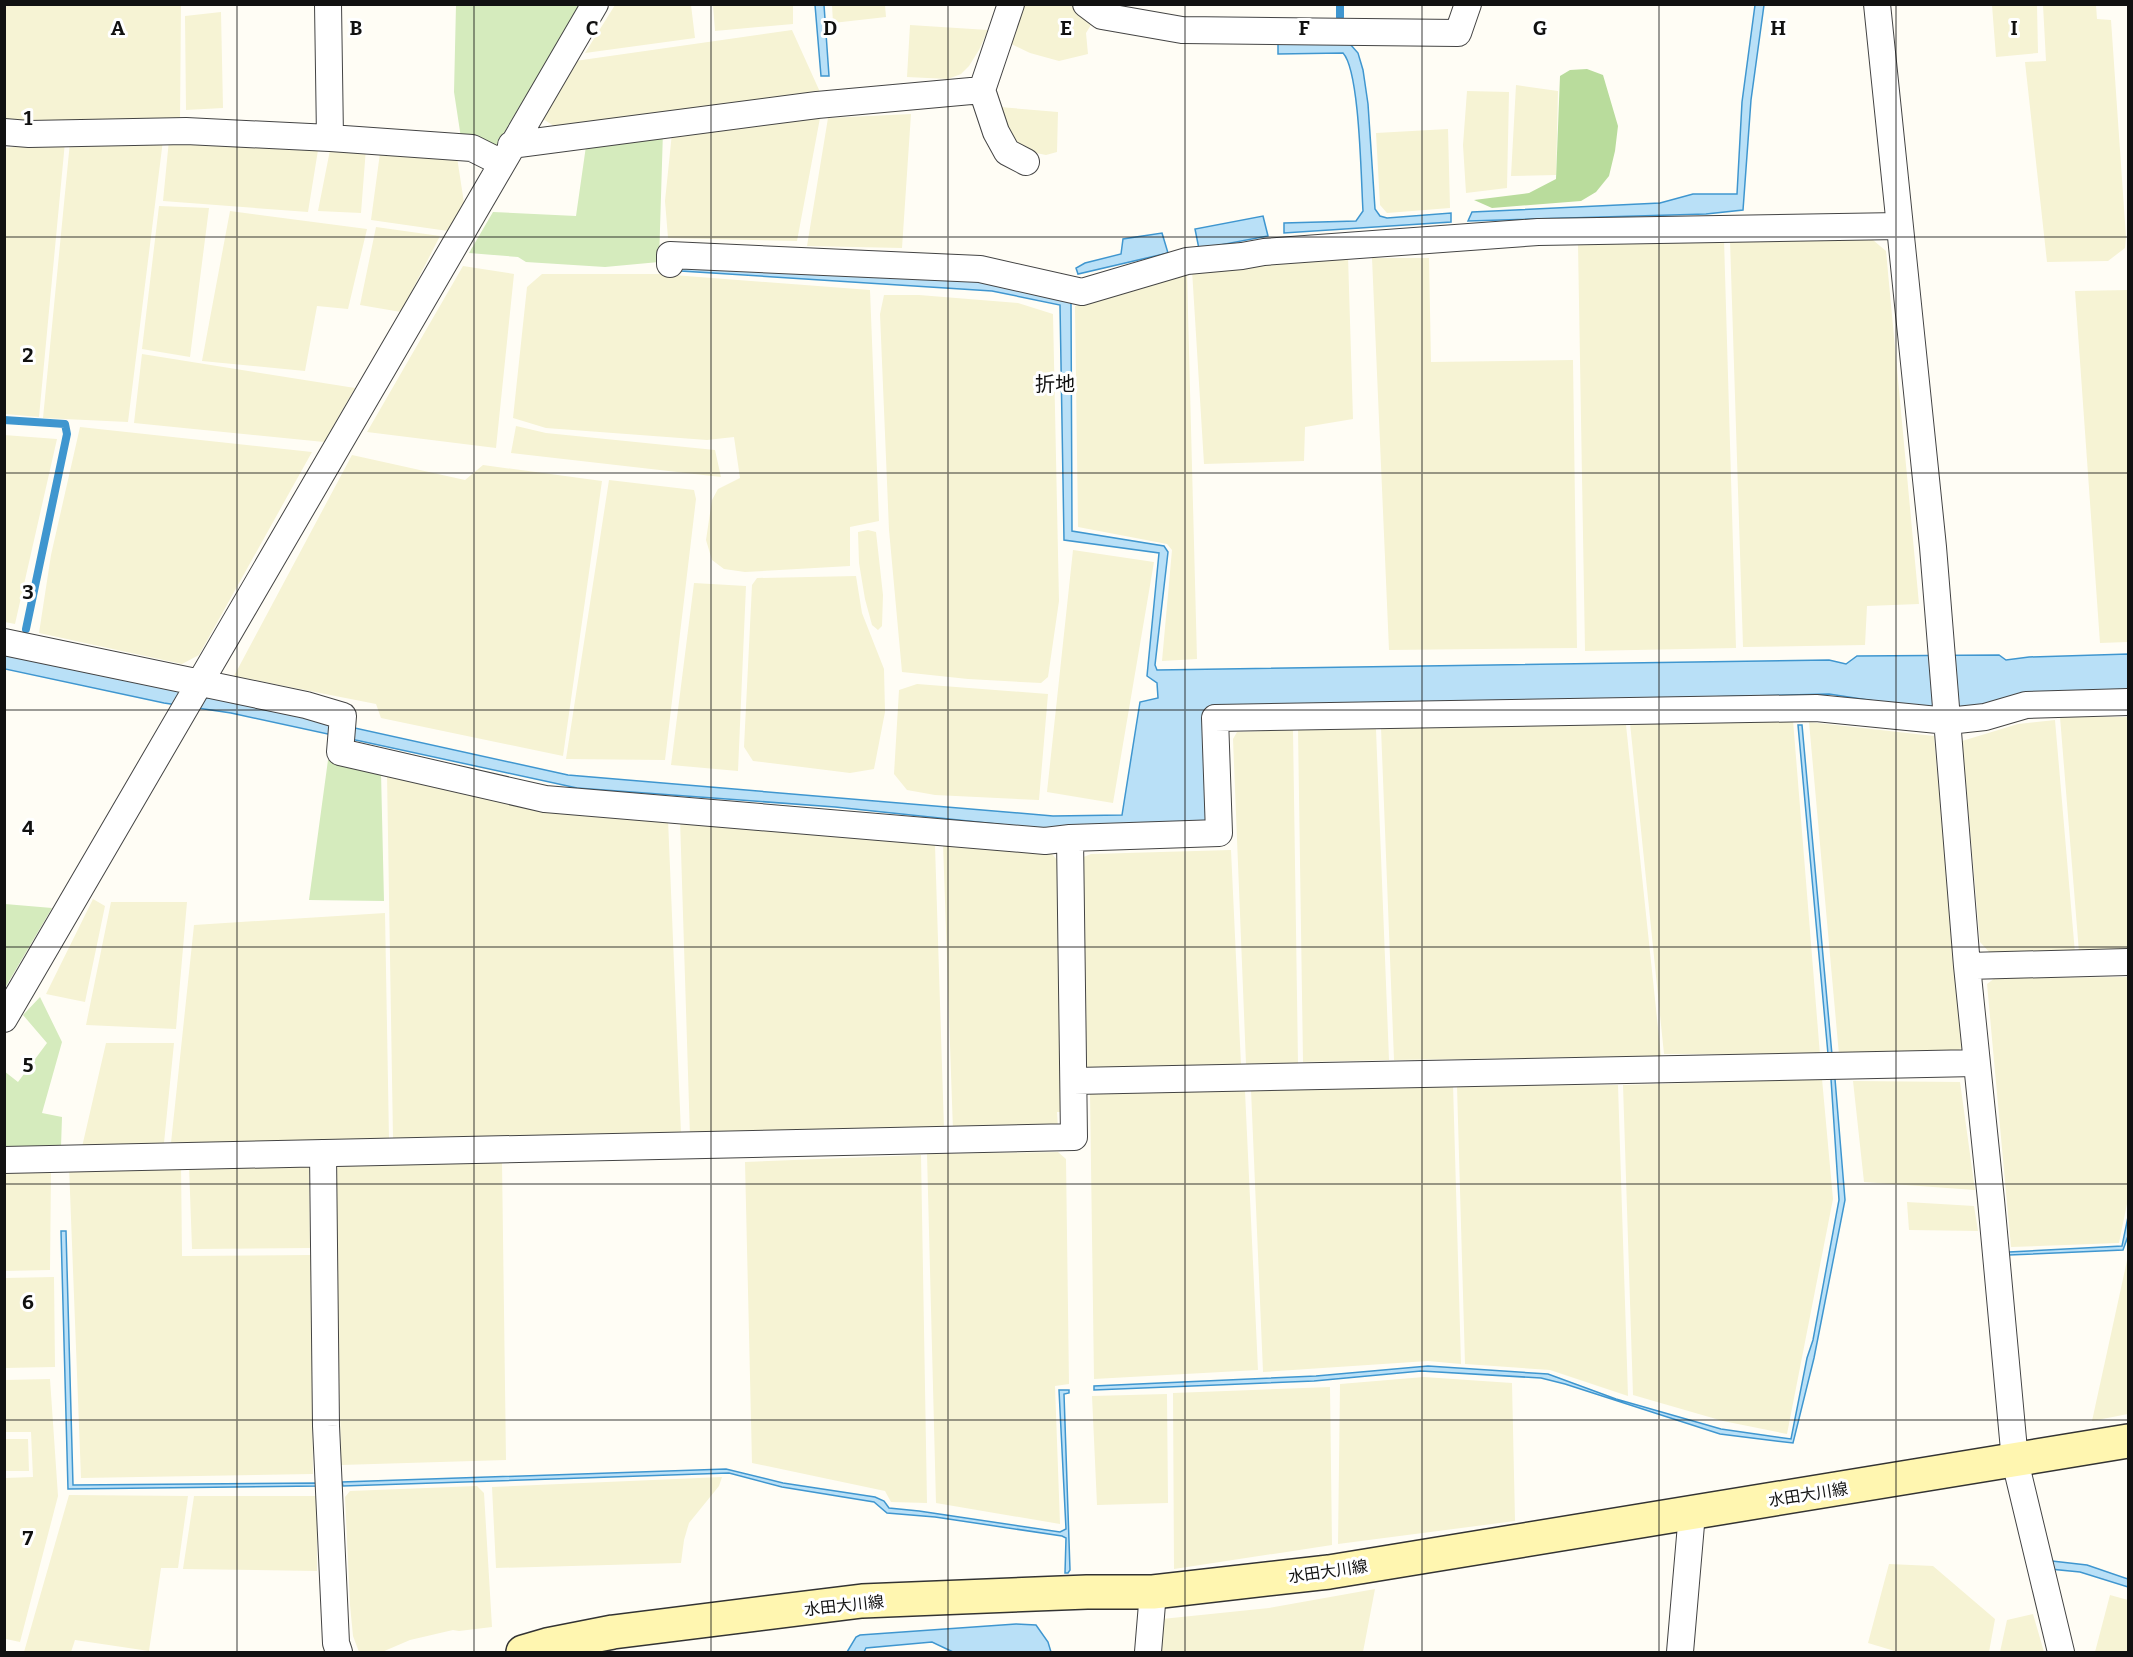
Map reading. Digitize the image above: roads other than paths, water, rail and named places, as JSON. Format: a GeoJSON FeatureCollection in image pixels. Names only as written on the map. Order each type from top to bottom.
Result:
{"type":"FeatureCollection","features":[{"type":"Feature","properties":{"kind":"main road","name":"水田大川線"},"geometry":{"type":"LineString","coordinates":[[523,1653],[547,1645],[613,1632],[861,1600],[1087,1592],[1153,1592],[1329,1572],[2128,1441]]}},
{"type":"Feature","properties":{"kind":"street"},"geometry":{"type":"LineString","coordinates":[[328,4],[330,138]]}},
{"type":"Feature","properties":{"kind":"street"},"geometry":{"type":"LineString","coordinates":[[4,1018],[595,4]]}},
{"type":"Feature","properties":{"kind":"street"},"geometry":{"type":"LineString","coordinates":[[1011,4],[982,90],[996,132],[1007,152],[1026,162]]}},
{"type":"Feature","properties":{"kind":"street"},"geometry":{"type":"LineString","coordinates":[[1086,4],[1102,16],[1182,30],[1458,33],[1468,4]]}},
{"type":"Feature","properties":{"kind":"street"},"geometry":{"type":"LineString","coordinates":[[1877,4],[1942,650],[1967,966],[2015,1461],[2061,1653]]}},
{"type":"Feature","properties":{"kind":"street"},"geometry":{"type":"LineString","coordinates":[[4,132],[29,134],[186,131],[472,148],[507,154],[817,105],[982,90]]}},
{"type":"Feature","properties":{"kind":"street"},"geometry":{"type":"LineString","coordinates":[[670,264],[670,255],[980,269],[1082,292],[1187,261],[1275,251],[1538,232],[1899,226]]}},
{"type":"Feature","properties":{"kind":"street"},"geometry":{"type":"LineString","coordinates":[[4,642],[306,705],[343,716],[340,752],[545,799],[1045,841],[1070,838],[1219,833],[1215,718],[1816,708],[1948,717],[1985,717],[2026,705],[2128,702]]}},
{"type":"Feature","properties":{"kind":"street"},"geometry":{"type":"LineString","coordinates":[[4,1160],[1074,1137],[1070,838]]}},
{"type":"Feature","properties":{"kind":"street"},"geometry":{"type":"LineString","coordinates":[[1967,966],[2128,962]]}},
{"type":"Feature","properties":{"kind":"street"},"geometry":{"type":"LineString","coordinates":[[1074,1081],[1976,1063]]}},
{"type":"Feature","properties":{"kind":"street"},"geometry":{"type":"LineString","coordinates":[[322,1153],[326,1426],[336,1643],[339,1653]]}},
{"type":"Feature","properties":{"kind":"street"},"geometry":{"type":"LineString","coordinates":[[1680,1653],[1692,1513]]}},
{"type":"Feature","properties":{"kind":"street"},"geometry":{"type":"LineString","coordinates":[[1148,1653],[1153,1592]]}},
{"type":"Feature","properties":{"kind":"water"},"geometry":{"type":"Polygon","coordinates":[[[815,5],[824,5],[829,76],[821,76],[815,5]]]}},
{"type":"Feature","properties":{"kind":"water"},"geometry":{"type":"Polygon","coordinates":[[[1755,5],[1764,5],[1751,100],[1743,210],[1706,214],[1468,221],[1472,212],[1660,203],[1693,194],[1737,194],[1742,102],[1755,5]]]}},
{"type":"Feature","properties":{"kind":"water"},"geometry":{"type":"Polygon","coordinates":[[[1278,43],[1350,44],[1358,53],[1363,70],[1368,104],[1375,209],[1380,216],[1387,218],[1451,213],[1451,222],[1284,233],[1284,223],[1356,221],[1363,211],[1356,103],[1349,64],[1343,53],[1278,54],[1278,43]]]}},
{"type":"Feature","properties":{"kind":"water"},"geometry":{"type":"Polygon","coordinates":[[[1263,216],[1268,236],[1199,249],[1195,229],[1263,216]]]}},
{"type":"Feature","properties":{"kind":"water"},"geometry":{"type":"Polygon","coordinates":[[[1162,233],[1168,253],[1078,274],[1076,268],[1085,263],[1121,254],[1123,239],[1162,233]]]}},
{"type":"Feature","properties":{"kind":"water"},"geometry":{"type":"Polygon","coordinates":[[[681,262],[986,281],[1071,301],[1072,531],[1164,546],[1168,552],[1155,665],[1157,670],[1829,660],[1846,664],[1857,656],[1999,655],[2006,660],[2029,657],[2128,654],[2128,691],[1933,710],[1829,694],[1206,709],[1210,818],[1198,827],[1045,829],[835,807],[577,788],[231,713],[164,703],[5,669],[4,655],[165,686],[568,775],[1053,816],[1122,815],[1140,702],[1158,698],[1157,683],[1147,676],[1159,553],[1064,540],[1060,305],[992,291],[681,271],[681,262]]]}},
{"type":"Feature","properties":{"kind":"water"},"geometry":{"type":"Polygon","coordinates":[[[1798,725],[1802,725],[1832,1055],[1828,1054],[1798,725]]]}},
{"type":"Feature","properties":{"kind":"water"},"geometry":{"type":"Polygon","coordinates":[[[1831,1079],[1835,1079],[1845,1200],[1814,1358],[1793,1443],[1720,1434],[1541,1378],[1421,1371],[1314,1381],[1094,1390],[1094,1386],[1316,1376],[1428,1366],[1548,1374],[1616,1399],[1721,1429],[1791,1439],[1807,1358],[1813,1340],[1839,1200],[1831,1079]]]}},
{"type":"Feature","properties":{"kind":"water"},"geometry":{"type":"Polygon","coordinates":[[[2128,1217],[2128,1236],[2123,1250],[2009,1255],[2009,1252],[2122,1246],[2128,1217]]]}},
{"type":"Feature","properties":{"kind":"water"},"geometry":{"type":"Polygon","coordinates":[[[61,1231],[66,1231],[73,1485],[317,1483],[318,1486],[68,1489],[61,1231]]]}},
{"type":"Feature","properties":{"kind":"water"},"geometry":{"type":"Polygon","coordinates":[[[1059,1390],[1069,1390],[1069,1393],[1064,1394],[1070,1570],[1068,1573],[1065,1573],[1066,1538],[1062,1536],[935,1517],[887,1513],[874,1502],[782,1487],[729,1473],[343,1486],[342,1482],[726,1469],[783,1483],[875,1497],[884,1501],[889,1508],[1060,1532],[1066,1529],[1059,1390]]]}},
{"type":"Feature","properties":{"kind":"water"},"geometry":{"type":"Polygon","coordinates":[[[2052,1561],[2087,1565],[2128,1579],[2128,1587],[2080,1572],[2050,1569],[2052,1561]]]}},
{"type":"Feature","properties":{"kind":"water"},"geometry":{"type":"Polygon","coordinates":[[[1016,1624],[1036,1625],[1048,1642],[1051,1652],[953,1652],[932,1642],[866,1648],[864,1652],[847,1652],[856,1637],[860,1635],[1016,1624]]]}},
{"type":"Feature","properties":{"kind":"waterway"},"geometry":{"type":"LineString","coordinates":[[1340,4],[1340,17]]}},
{"type":"Feature","properties":{"kind":"waterway"},"geometry":{"type":"LineString","coordinates":[[4,420],[65,424],[67,434],[26,629]]}},
{"type":"Feature","properties":{"kind":"district","name":"折地"},"geometry":{"type":"Point","coordinates":[1055,384]}}]}
